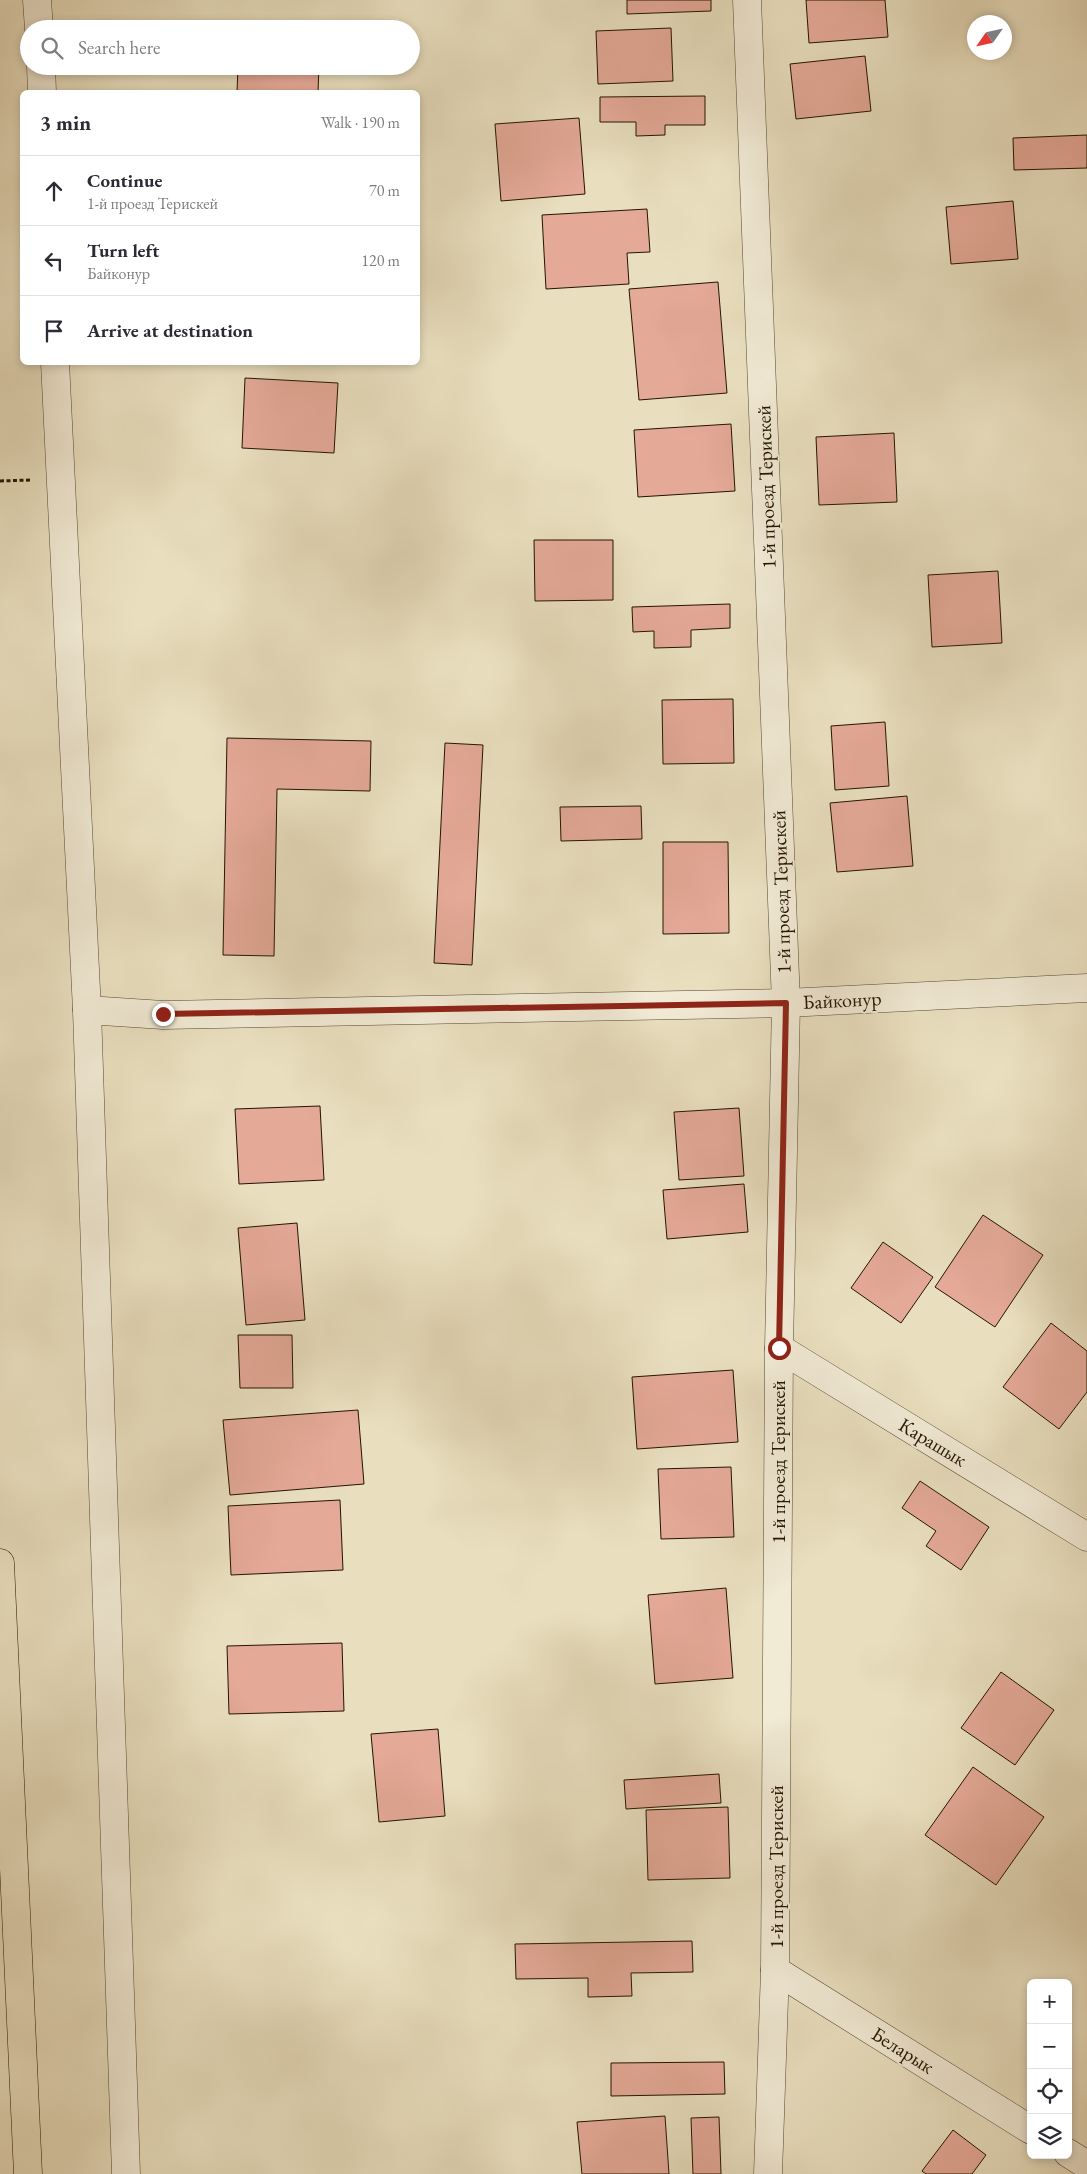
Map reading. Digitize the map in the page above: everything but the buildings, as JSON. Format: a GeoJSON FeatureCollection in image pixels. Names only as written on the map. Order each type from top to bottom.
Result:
{"type":"FeatureCollection","features":[{"type":"Feature","properties":{"kind":"highway"},"geometry":{"type":"LineString","coordinates":[[0,1563],[28,2174]]}},
{"type":"Feature","properties":{"kind":"street"},"geometry":{"type":"LineString","coordinates":[[38,0],[39,20]]}},
{"type":"Feature","properties":{"kind":"street","name":"1-й проезд Терискей"},"geometry":{"type":"LineString","coordinates":[[747,0],[786,1003],[779,1348],[775,1970],[768,2174]]}},
{"type":"Feature","properties":{"kind":"street"},"geometry":{"type":"LineString","coordinates":[[41,75],[42,90]]}},
{"type":"Feature","properties":{"kind":"street"},"geometry":{"type":"LineString","coordinates":[[55,365],[87,1010],[126,2174]]}},
{"type":"Feature","properties":{"kind":"street","name":"Байконур"},"geometry":{"type":"LineString","coordinates":[[87,1010],[163,1014],[786,1003],[1087,988]]}},
{"type":"Feature","properties":{"kind":"street","name":"Карашык"},"geometry":{"type":"LineString","coordinates":[[779,1348],[1087,1537]]}},
{"type":"Feature","properties":{"kind":"street","name":"Беларык"},"geometry":{"type":"LineString","coordinates":[[775,1970],[1027,2128]]}},
{"type":"Feature","properties":{"kind":"street"},"geometry":{"type":"LineString","coordinates":[[1072,2156],[1087,2165]]}},
{"type":"Feature","properties":{"kind":"route"},"geometry":{"type":"LineString","coordinates":[[163,1014],[786,1003],[779,1348]]}}]}
